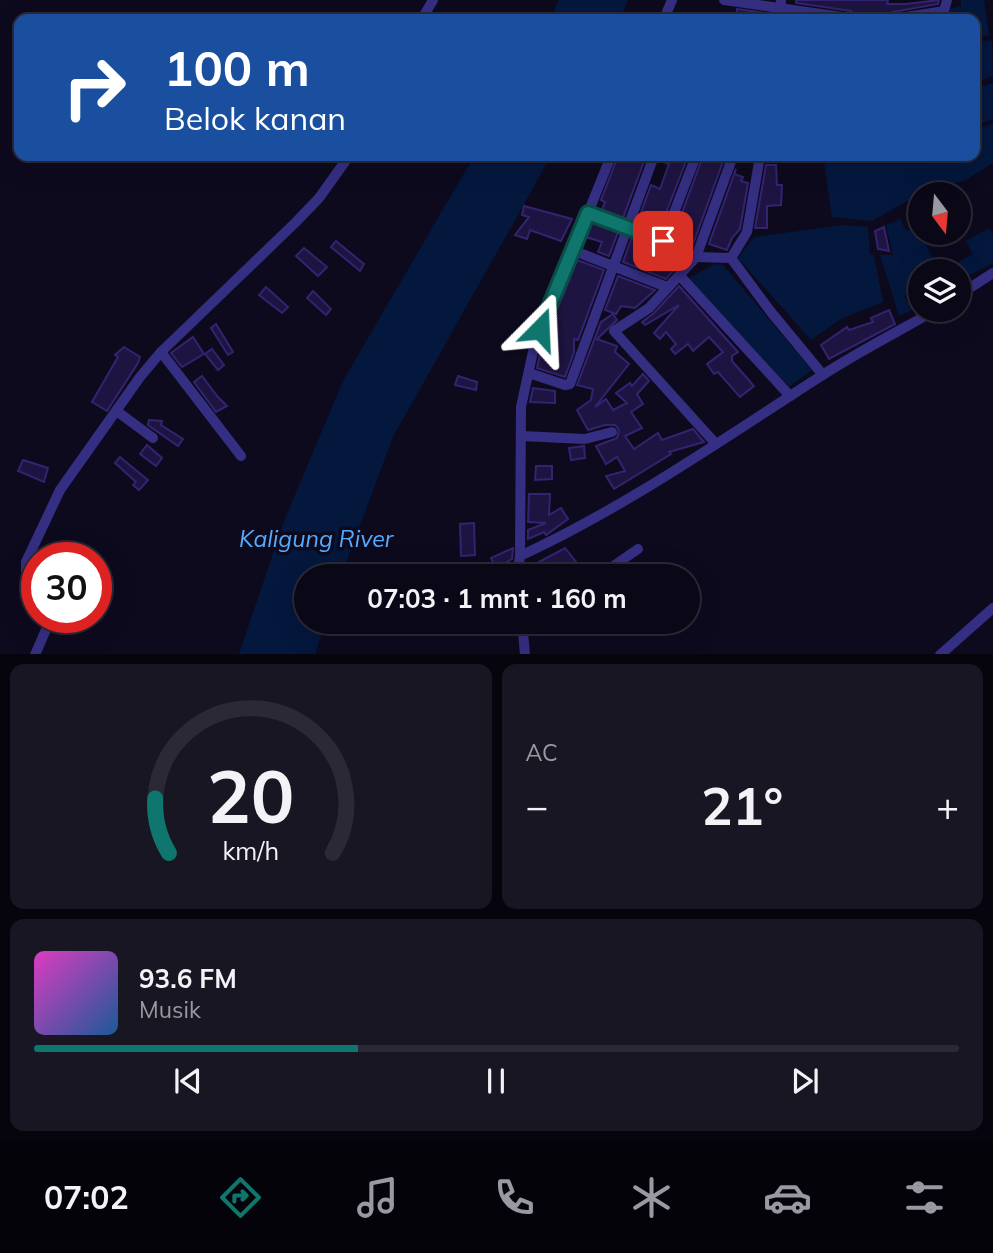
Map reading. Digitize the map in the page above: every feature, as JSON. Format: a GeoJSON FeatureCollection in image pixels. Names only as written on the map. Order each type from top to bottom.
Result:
{"type":"FeatureCollection","features":[{"type":"Feature","properties":{"kind":"street"},"geometry":{"type":"LineString","coordinates":[[724,0],[815,14]]}},
{"type":"Feature","properties":{"kind":"street"},"geometry":{"type":"LineString","coordinates":[[930,14],[944,11],[947,0]]}},
{"type":"Feature","properties":{"kind":"street"},"geometry":{"type":"LineString","coordinates":[[35,542],[60,490],[161,352],[319,198],[345,161]]}},
{"type":"Feature","properties":{"kind":"street"},"geometry":{"type":"LineString","coordinates":[[518,564],[521,407],[546,311],[609,161]]}},
{"type":"Feature","properties":{"kind":"street"},"geometry":{"type":"LineString","coordinates":[[529,373],[565,385],[570,384],[652,161]]}},
{"type":"Feature","properties":{"kind":"street"},"geometry":{"type":"LineString","coordinates":[[663,241],[694,161]]}},
{"type":"Feature","properties":{"kind":"street"},"geometry":{"type":"LineString","coordinates":[[716,444],[614,332],[647,310],[696,257],[731,161]]}},
{"type":"Feature","properties":{"kind":"street"},"geometry":{"type":"LineString","coordinates":[[731,258],[747,232],[759,161]]}},
{"type":"Feature","properties":{"kind":"street"},"geometry":{"type":"LineString","coordinates":[[588,213],[663,241],[671,245],[674,253],[731,258]]}},
{"type":"Feature","properties":{"kind":"street"},"geometry":{"type":"LineString","coordinates":[[572,250],[667,287]]}},
{"type":"Feature","properties":{"kind":"street"},"geometry":{"type":"LineString","coordinates":[[731,258],[823,375]]}},
{"type":"Feature","properties":{"kind":"street"},"geometry":{"type":"LineString","coordinates":[[971,287],[993,273]]}},
{"type":"Feature","properties":{"kind":"street"},"geometry":{"type":"LineString","coordinates":[[680,276],[790,396]]}},
{"type":"Feature","properties":{"kind":"street"},"geometry":{"type":"LineString","coordinates":[[519,558],[716,444],[823,375],[915,322]]}},
{"type":"Feature","properties":{"kind":"street"},"geometry":{"type":"LineString","coordinates":[[161,352],[241,456]]}},
{"type":"Feature","properties":{"kind":"street"},"geometry":{"type":"LineString","coordinates":[[118,412],[153,438]]}},
{"type":"Feature","properties":{"kind":"street"},"geometry":{"type":"LineString","coordinates":[[522,436],[585,439],[612,432]]}},
{"type":"Feature","properties":{"kind":"street"},"geometry":{"type":"LineString","coordinates":[[617,564],[638,550]]}},
{"type":"Feature","properties":{"kind":"street"},"geometry":{"type":"LineString","coordinates":[[940,654],[993,607]]}},
{"type":"Feature","properties":{"kind":"street"},"geometry":{"type":"LineString","coordinates":[[35,654],[44,633]]}},
{"type":"Feature","properties":{"kind":"street"},"geometry":{"type":"LineString","coordinates":[[525,654],[526,634]]}},
{"type":"Feature","properties":{"kind":"water"},"geometry":{"type":"Polygon","coordinates":[[[559,0],[628,0],[622,14],[552,14],[559,0]]]}},
{"type":"Feature","properties":{"kind":"water"},"geometry":{"type":"Polygon","coordinates":[[[961,0],[984,0],[989,35],[980,37],[980,14],[950,14],[950,9],[961,6],[961,0]]]}},
{"type":"Feature","properties":{"kind":"water"},"geometry":{"type":"Polygon","coordinates":[[[992,40],[993,76],[980,80],[980,41],[992,40]]]}},
{"type":"Feature","properties":{"kind":"water"},"geometry":{"type":"Polygon","coordinates":[[[993,83],[993,119],[980,124],[980,87],[993,83]]]}},
{"type":"Feature","properties":{"kind":"water"},"geometry":{"type":"Polygon","coordinates":[[[993,123],[993,163],[964,181],[908,182],[908,201],[872,221],[832,217],[824,164],[839,161],[980,161],[980,128],[993,123]]]}},
{"type":"Feature","properties":{"kind":"water","name":"Kaligung River"},"geometry":{"type":"Polygon","coordinates":[[[471,161],[548,161],[393,437],[345,564],[294,564],[294,634],[322,634],[315,654],[239,654],[284,521],[343,381],[471,161]]]}},
{"type":"Feature","properties":{"kind":"water"},"geometry":{"type":"Polygon","coordinates":[[[900,219],[908,230],[908,245],[926,245],[933,259],[908,259],[908,294],[904,296],[908,303],[908,312],[899,316],[880,255],[893,255],[886,225],[900,219]]]}},
{"type":"Feature","properties":{"kind":"water"},"geometry":{"type":"Polygon","coordinates":[[[842,225],[868,227],[870,254],[874,255],[883,302],[841,319],[811,340],[738,258],[754,237],[842,225]]]}},
{"type":"Feature","properties":{"kind":"water"},"geometry":{"type":"Polygon","coordinates":[[[989,228],[993,234],[993,263],[971,274],[971,259],[964,259],[973,254],[968,245],[971,245],[971,238],[989,228]]]}},
{"type":"Feature","properties":{"kind":"water"},"geometry":{"type":"Polygon","coordinates":[[[715,264],[723,265],[812,370],[789,387],[687,279],[715,264]]]}},
{"type":"Feature","properties":{"kind":"building"},"geometry":{"type":"Polygon","coordinates":[[[796,0],[888,0],[887,4],[906,4],[939,0],[938,4],[891,14],[853,14],[851,11],[796,3],[796,0]]]}},
{"type":"Feature","properties":{"kind":"building"},"geometry":{"type":"Polygon","coordinates":[[[737,9],[772,14],[736,14],[737,9]]]}},
{"type":"Feature","properties":{"kind":"building"},"geometry":{"type":"Polygon","coordinates":[[[616,161],[644,161],[623,218],[602,210],[605,202],[601,200],[616,161]]]}},
{"type":"Feature","properties":{"kind":"building"},"geometry":{"type":"Polygon","coordinates":[[[660,161],[686,161],[659,231],[637,223],[651,185],[660,189],[669,164],[660,161]]]}},
{"type":"Feature","properties":{"kind":"building"},"geometry":{"type":"Polygon","coordinates":[[[701,161],[723,161],[692,247],[681,243],[679,246],[673,237],[701,161]]]}},
{"type":"Feature","properties":{"kind":"building"},"geometry":{"type":"Polygon","coordinates":[[[766,165],[776,165],[777,185],[782,185],[781,205],[767,206],[767,228],[755,228],[766,165]]]}},
{"type":"Feature","properties":{"kind":"building"},"geometry":{"type":"Polygon","coordinates":[[[734,174],[743,177],[741,181],[748,183],[740,229],[727,250],[709,244],[734,174]]]}},
{"type":"Feature","properties":{"kind":"building"},"geometry":{"type":"Polygon","coordinates":[[[524,206],[572,219],[561,241],[530,230],[527,239],[515,235],[529,217],[522,215],[524,206]]]}},
{"type":"Feature","properties":{"kind":"building"},"geometry":{"type":"Polygon","coordinates":[[[592,222],[618,232],[609,256],[598,252],[602,242],[586,237],[592,222]]]}},
{"type":"Feature","properties":{"kind":"building"},"geometry":{"type":"Polygon","coordinates":[[[884,227],[889,251],[878,249],[875,231],[884,227]]]}},
{"type":"Feature","properties":{"kind":"building"},"geometry":{"type":"Polygon","coordinates":[[[632,237],[664,249],[669,259],[679,261],[666,279],[623,262],[632,237]]]}},
{"type":"Feature","properties":{"kind":"building"},"geometry":{"type":"Polygon","coordinates":[[[336,241],[364,264],[360,271],[331,247],[336,241]]]}},
{"type":"Feature","properties":{"kind":"building"},"geometry":{"type":"Polygon","coordinates":[[[304,248],[327,267],[318,276],[296,256],[304,248]]]}},
{"type":"Feature","properties":{"kind":"building"},"geometry":{"type":"Polygon","coordinates":[[[577,260],[604,270],[578,340],[574,339],[574,352],[565,377],[537,368],[541,349],[577,260]]]}},
{"type":"Feature","properties":{"kind":"building"},"geometry":{"type":"Polygon","coordinates":[[[618,276],[655,290],[635,308],[621,306],[616,314],[605,310],[618,276]]]}},
{"type":"Feature","properties":{"kind":"building"},"geometry":{"type":"Polygon","coordinates":[[[679,286],[738,352],[732,356],[732,361],[754,386],[740,397],[718,372],[714,374],[707,364],[723,352],[709,337],[693,351],[688,344],[675,354],[671,349],[676,344],[666,332],[660,339],[654,333],[679,305],[645,325],[642,322],[679,286]]]}},
{"type":"Feature","properties":{"kind":"building"},"geometry":{"type":"Polygon","coordinates":[[[266,287],[288,307],[282,313],[259,295],[266,287]]]}},
{"type":"Feature","properties":{"kind":"building"},"geometry":{"type":"Polygon","coordinates":[[[313,291],[331,309],[326,315],[307,298],[313,291]]]}},
{"type":"Feature","properties":{"kind":"building"},"geometry":{"type":"Polygon","coordinates":[[[889,310],[895,324],[829,359],[821,345],[847,327],[849,330],[873,322],[871,318],[889,310]]]}},
{"type":"Feature","properties":{"kind":"building"},"geometry":{"type":"Polygon","coordinates":[[[613,314],[617,320],[597,339],[617,346],[615,352],[629,364],[595,407],[606,399],[613,410],[627,403],[616,393],[630,383],[632,386],[643,374],[649,381],[637,394],[643,404],[631,412],[642,428],[625,436],[634,449],[658,433],[662,440],[693,429],[704,442],[669,452],[671,454],[614,489],[606,476],[625,471],[617,457],[606,464],[596,446],[617,438],[619,430],[615,425],[605,425],[588,430],[577,410],[591,400],[593,389],[577,385],[601,322],[613,314]]]}},
{"type":"Feature","properties":{"kind":"building"},"geometry":{"type":"Polygon","coordinates":[[[216,324],[233,352],[228,355],[211,328],[216,324]]]}},
{"type":"Feature","properties":{"kind":"building"},"geometry":{"type":"Polygon","coordinates":[[[193,337],[204,354],[182,367],[171,353],[193,337]]]}},
{"type":"Feature","properties":{"kind":"building"},"geometry":{"type":"Polygon","coordinates":[[[124,347],[140,357],[107,411],[92,402],[118,357],[115,355],[124,347]]]}},
{"type":"Feature","properties":{"kind":"building"},"geometry":{"type":"Polygon","coordinates":[[[212,349],[224,365],[218,370],[205,354],[212,349]]]}},
{"type":"Feature","properties":{"kind":"building"},"geometry":{"type":"Polygon","coordinates":[[[202,376],[227,406],[216,412],[194,382],[202,376]]]}},
{"type":"Feature","properties":{"kind":"building"},"geometry":{"type":"Polygon","coordinates":[[[458,376],[477,382],[476,390],[455,385],[458,376]]]}},
{"type":"Feature","properties":{"kind":"building"},"geometry":{"type":"Polygon","coordinates":[[[533,388],[555,391],[555,403],[530,402],[533,388]]]}},
{"type":"Feature","properties":{"kind":"building"},"geometry":{"type":"Polygon","coordinates":[[[149,420],[162,421],[161,425],[183,439],[178,446],[148,425],[149,420]]]}},
{"type":"Feature","properties":{"kind":"building"},"geometry":{"type":"Polygon","coordinates":[[[147,445],[162,458],[156,466],[140,454],[147,445]]]}},
{"type":"Feature","properties":{"kind":"building"},"geometry":{"type":"Polygon","coordinates":[[[584,446],[585,458],[571,460],[569,448],[584,446]]]}},
{"type":"Feature","properties":{"kind":"building"},"geometry":{"type":"Polygon","coordinates":[[[120,457],[148,480],[139,490],[133,485],[136,482],[115,463],[120,457]]]}},
{"type":"Feature","properties":{"kind":"building"},"geometry":{"type":"Polygon","coordinates":[[[23,460],[48,468],[44,482],[18,471],[23,460]]]}},
{"type":"Feature","properties":{"kind":"building"},"geometry":{"type":"Polygon","coordinates":[[[536,466],[552,466],[552,479],[535,480],[536,466]]]}},
{"type":"Feature","properties":{"kind":"building"},"geometry":{"type":"Polygon","coordinates":[[[529,494],[550,494],[549,515],[561,508],[568,519],[546,535],[544,532],[528,539],[528,530],[546,523],[528,522],[529,494]]]}},
{"type":"Feature","properties":{"kind":"building"},"geometry":{"type":"Polygon","coordinates":[[[474,523],[475,555],[461,556],[460,524],[474,523]]]}},
{"type":"Feature","properties":{"kind":"building"},"geometry":{"type":"Polygon","coordinates":[[[513,548],[512,559],[503,564],[494,564],[491,558],[513,548]]]}},
{"type":"Feature","properties":{"kind":"building"},"geometry":{"type":"Polygon","coordinates":[[[565,548],[578,564],[540,564],[539,562],[565,548]]]}},
{"type":"Feature","properties":{"kind":"route"},"geometry":{"type":"LineString","coordinates":[[540,329],[588,213],[663,241]]}}]}
